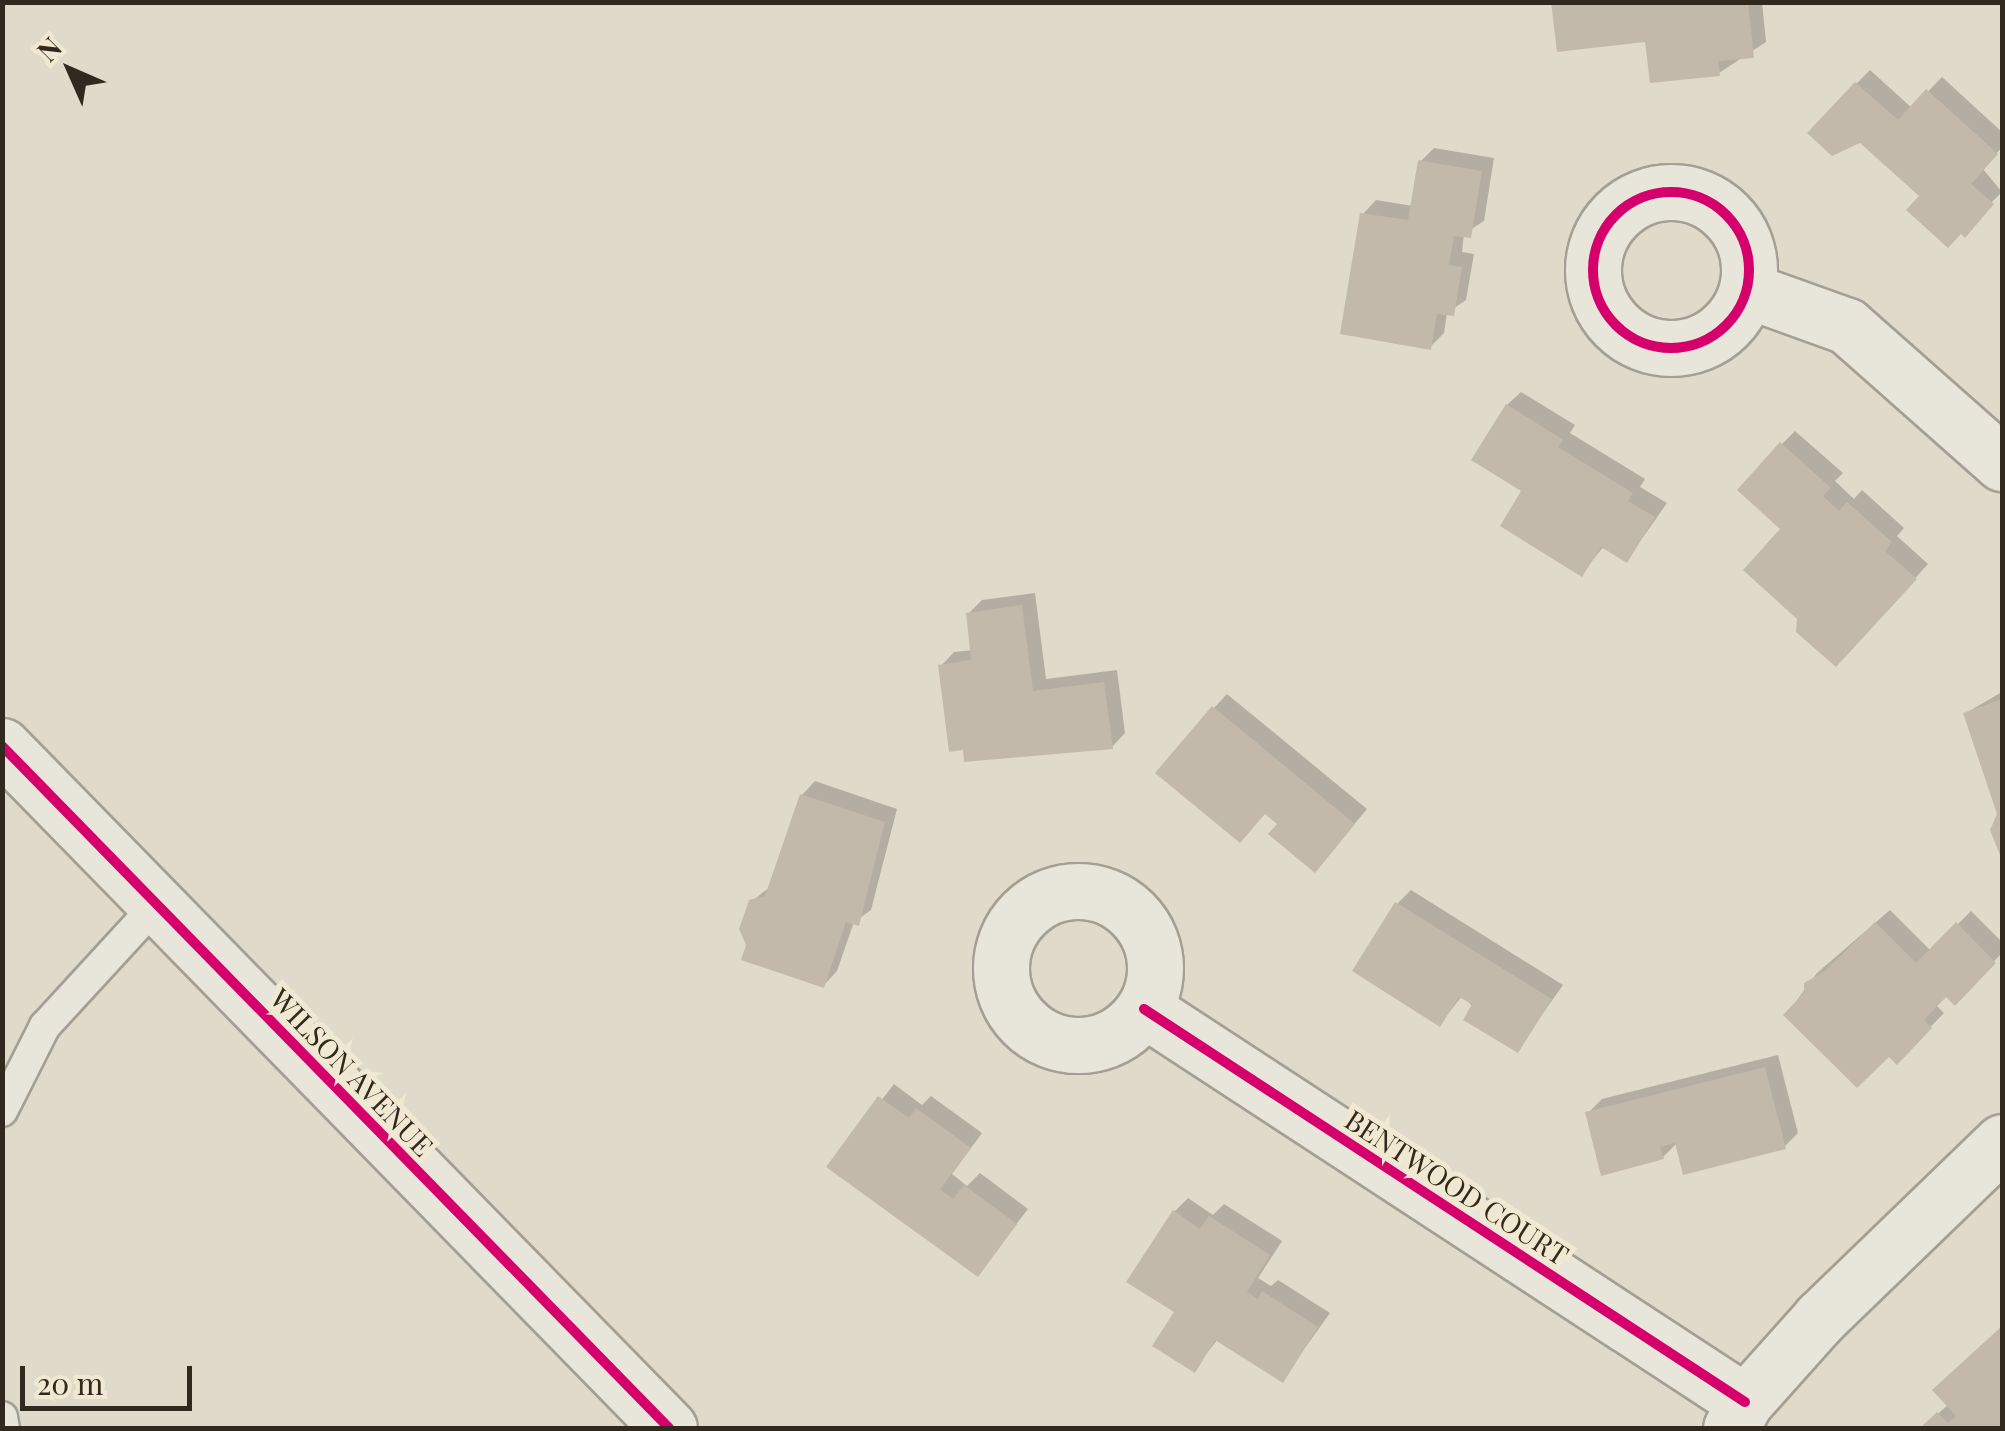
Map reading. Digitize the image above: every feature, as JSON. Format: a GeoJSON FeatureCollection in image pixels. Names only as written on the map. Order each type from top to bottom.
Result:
{"type":"FeatureCollection","features":[{"type":"Feature","properties":{"kind":"street"},"geometry":{"type":"LineString","coordinates":[[1747,290],[1847,326],[2002,463]]}},
{"type":"Feature","properties":{"kind":"street","name":"WILSON AVENUE"},"geometry":{"type":"LineString","coordinates":[[2,746],[669,1428]]}},
{"type":"Feature","properties":{"kind":"street","name":"BENTWOOD COURT"},"geometry":{"type":"LineString","coordinates":[[1144,1010],[1738,1415]]}},
{"type":"Feature","properties":{"kind":"street"},"geometry":{"type":"LineString","coordinates":[[1738,1415],[1820,1318],[2002,1142]]}},
{"type":"Feature","properties":{"kind":"lane"},"geometry":{"type":"LineString","coordinates":[[2,1111],[45,1026],[156,904]]}},
{"type":"Feature","properties":{"kind":"lane"},"geometry":{"type":"LineString","coordinates":[[2,1418],[4,1428]]}},
{"type":"Feature","properties":{"kind":"building"},"geometry":{"type":"Polygon","coordinates":[[[1551,2],[1748,2],[1754,58],[1718,61],[1720,76],[1650,83],[1645,42],[1557,52],[1551,2]]]}},
{"type":"Feature","properties":{"kind":"building"},"geometry":{"type":"Polygon","coordinates":[[[1855,82],[1898,120],[1926,89],[1998,154],[1971,184],[1994,204],[1965,238],[1961,234],[1948,248],[1906,210],[1919,196],[1860,143],[1832,156],[1807,133],[1855,82]]]}},
{"type":"Feature","properties":{"kind":"building"},"geometry":{"type":"Polygon","coordinates":[[[1418,160],[1482,171],[1471,238],[1454,236],[1449,265],[1462,267],[1454,316],[1437,314],[1431,350],[1340,334],[1360,213],[1408,220],[1418,160]]]}},
{"type":"Feature","properties":{"kind":"building"},"geometry":{"type":"Polygon","coordinates":[[[1506,404],[1563,440],[1558,447],[1633,493],[1628,501],[1655,517],[1627,563],[1601,547],[1582,577],[1500,526],[1521,491],[1471,460],[1506,404]]]}},
{"type":"Feature","properties":{"kind":"building"},"geometry":{"type":"Polygon","coordinates":[[[1780,442],[1831,488],[1823,496],[1839,511],[1847,502],[1892,542],[1885,551],[1917,579],[1836,667],[1796,632],[1797,619],[1743,570],[1780,529],[1737,490],[1780,442]]]}},
{"type":"Feature","properties":{"kind":"building"},"geometry":{"type":"Polygon","coordinates":[[[1022,605],[1033,691],[1104,682],[1113,749],[964,762],[963,750],[949,752],[938,665],[971,660],[966,613],[1022,605]]]}},
{"type":"Feature","properties":{"kind":"building"},"geometry":{"type":"Polygon","coordinates":[[[2002,699],[2002,860],[1990,830],[1997,814],[1963,713],[2002,699]]]}},
{"type":"Feature","properties":{"kind":"building"},"geometry":{"type":"Polygon","coordinates":[[[1212,706],[1355,824],[1315,873],[1268,834],[1277,824],[1265,814],[1240,843],[1155,773],[1212,706]]]}},
{"type":"Feature","properties":{"kind":"building"},"geometry":{"type":"Polygon","coordinates":[[[800,794],[885,822],[859,926],[846,922],[824,988],[741,960],[746,945],[739,929],[749,900],[765,896],[800,794]]]}},
{"type":"Feature","properties":{"kind":"building"},"geometry":{"type":"Polygon","coordinates":[[[1395,902],[1552,999],[1518,1053],[1463,1020],[1472,1004],[1459,997],[1440,1027],[1352,971],[1395,902]]]}},
{"type":"Feature","properties":{"kind":"building"},"geometry":{"type":"Polygon","coordinates":[[[1875,922],[1916,963],[1956,922],[1996,963],[1955,1006],[1946,997],[1924,1020],[1932,1028],[1897,1065],[1889,1057],[1857,1088],[1783,1015],[1804,993],[1804,983],[1825,971],[1875,922]]]}},
{"type":"Feature","properties":{"kind":"building"},"geometry":{"type":"Polygon","coordinates":[[[1765,1067],[1786,1149],[1683,1175],[1675,1143],[1660,1147],[1664,1159],[1601,1176],[1585,1112],[1765,1067]]]}},
{"type":"Feature","properties":{"kind":"building"},"geometry":{"type":"Polygon","coordinates":[[[878,1096],[909,1118],[916,1108],[971,1148],[940,1189],[953,1199],[964,1185],[1017,1224],[978,1277],[826,1167],[878,1096]]]}},
{"type":"Feature","properties":{"kind":"building"},"geometry":{"type":"Polygon","coordinates":[[[1173,1210],[1200,1229],[1209,1216],[1270,1255],[1247,1292],[1258,1299],[1262,1291],[1318,1327],[1283,1383],[1215,1340],[1195,1373],[1152,1346],[1174,1312],[1126,1282],[1173,1210]]]}},
{"type":"Feature","properties":{"kind":"building"},"geometry":{"type":"Polygon","coordinates":[[[2002,1326],[2002,1428],[1920,1428],[1937,1412],[1948,1423],[1956,1416],[1932,1390],[2002,1326]]]}},
{"type":"Feature","properties":{"kind":"cycle path"},"geometry":{"type":"LineString","coordinates":[[1671,192],[1701,198],[1726,215],[1743,240],[1749,270],[1743,300],[1726,325],[1701,342],[1671,348],[1641,342],[1616,325],[1599,300],[1593,270],[1599,240],[1616,215],[1641,198],[1671,192]]}},
{"type":"Feature","properties":{"kind":"cycle path"},"geometry":{"type":"LineString","coordinates":[[2,746],[669,1428]]}},
{"type":"Feature","properties":{"kind":"cycle path"},"geometry":{"type":"LineString","coordinates":[[1144,1009],[1745,1402]]}}]}
